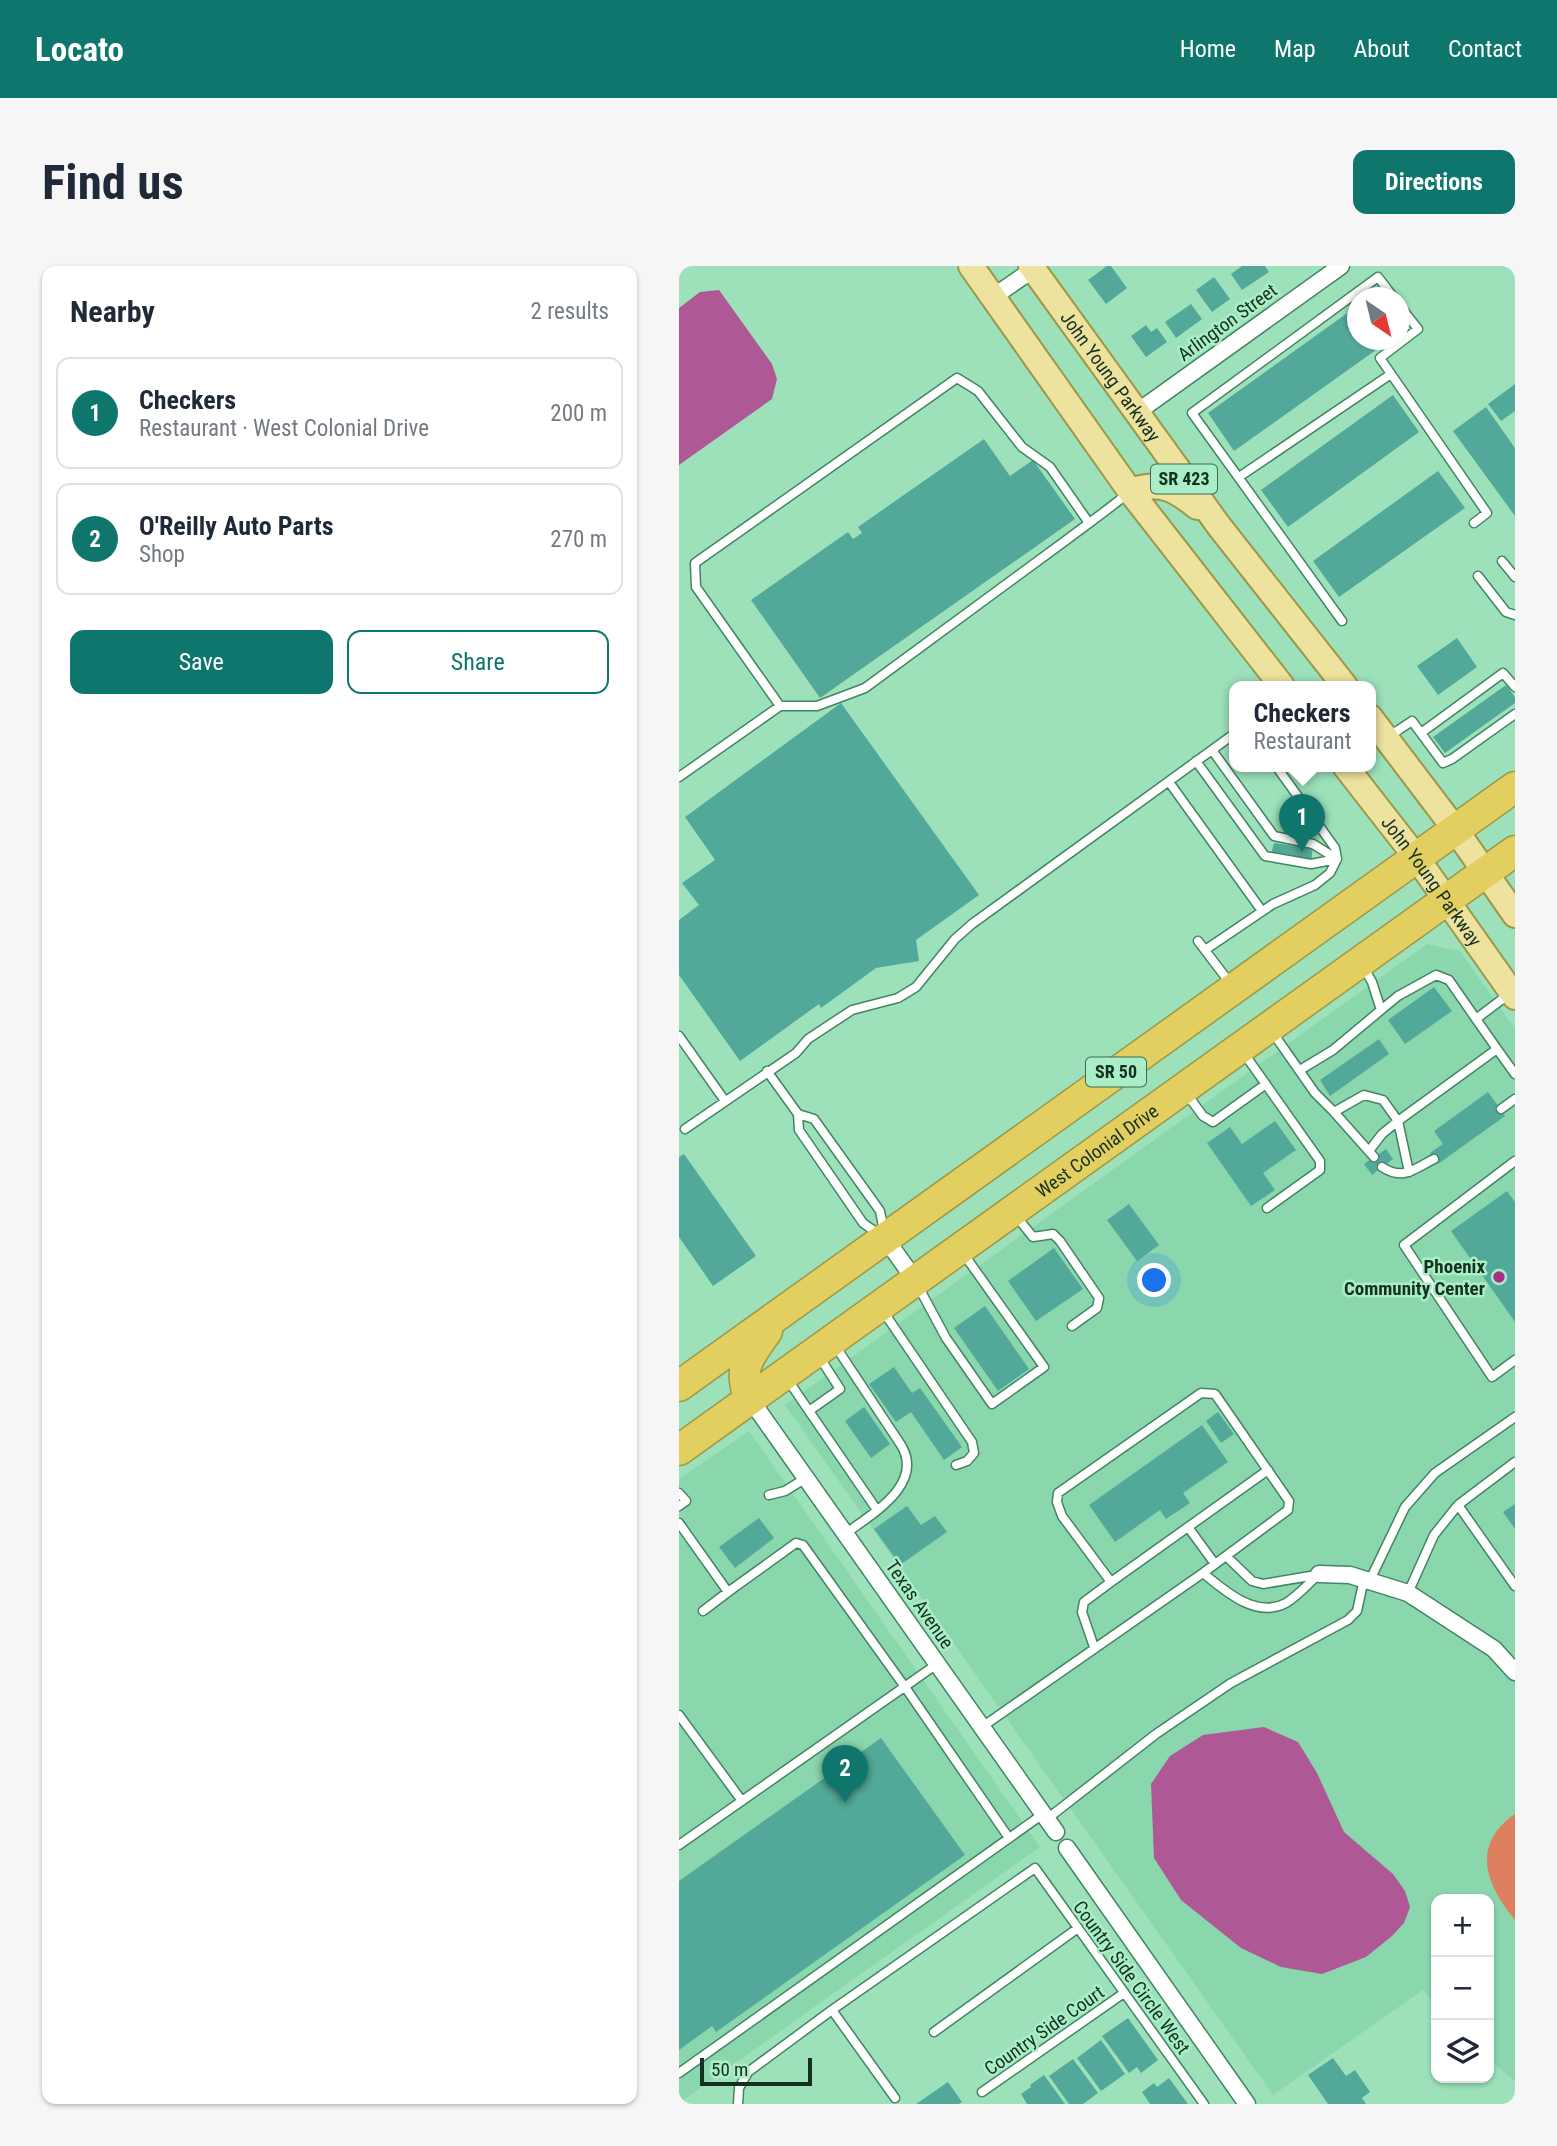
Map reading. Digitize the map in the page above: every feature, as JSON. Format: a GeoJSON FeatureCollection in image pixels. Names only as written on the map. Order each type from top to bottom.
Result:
{"type":"FeatureCollection","features":[{"type":"Feature","properties":{"kind":"highway","name":"SR 50"},"geometry":{"type":"LineString","coordinates":[[679,1386],[1515,787]]}},
{"type":"Feature","properties":{"kind":"highway","name":"West Colonial Drive"},"geometry":{"type":"LineString","coordinates":[[679,1450],[1515,850]]}},
{"type":"Feature","properties":{"kind":"highway"},"geometry":{"type":"LineString","coordinates":[[750,1399],[743,1373],[749,1356],[780,1314]]}},
{"type":"Feature","properties":{"kind":"main road","name":"SR 423"},"geometry":{"type":"LineString","coordinates":[[971,266],[1130,491],[1278,681]]}},
{"type":"Feature","properties":{"kind":"main road","name":"John Young Parkway"},"geometry":{"type":"LineString","coordinates":[[1034,267],[1219,526],[1341,681]]}},
{"type":"Feature","properties":{"kind":"main road"},"geometry":{"type":"LineString","coordinates":[[1130,491],[1146,485],[1163,486],[1182,495],[1219,526]]}},
{"type":"Feature","properties":{"kind":"main road"},"geometry":{"type":"LineString","coordinates":[[1376,725],[1455,829],[1515,915]]}},
{"type":"Feature","properties":{"kind":"main road","name":"John Young Parkway"},"geometry":{"type":"LineString","coordinates":[[1350,772],[1416,857],[1513,995]]}},
{"type":"Feature","properties":{"kind":"street","name":"Arlington Street"},"geometry":{"type":"LineString","coordinates":[[1136,413],[1341,266]]}},
{"type":"Feature","properties":{"kind":"street"},"geometry":{"type":"LineString","coordinates":[[993,298],[1034,267]]}},
{"type":"Feature","properties":{"kind":"street"},"geometry":{"type":"LineString","coordinates":[[885,1238],[915,1280]]}},
{"type":"Feature","properties":{"kind":"street","name":"Texas Avenue"},"geometry":{"type":"LineString","coordinates":[[750,1399],[1049,1822]]}},
{"type":"Feature","properties":{"kind":"street"},"geometry":{"type":"LineString","coordinates":[[1319,1574],[1350,1575],[1408,1593],[1494,1649],[1515,1672]]}},
{"type":"Feature","properties":{"kind":"street"},"geometry":{"type":"LineString","coordinates":[[1067,1848],[1247,2104]]}},
{"type":"Feature","properties":{"kind":"lane"},"geometry":{"type":"LineString","coordinates":[[1364,287],[1378,277],[1386,287]]}},
{"type":"Feature","properties":{"kind":"lane"},"geometry":{"type":"LineString","coordinates":[[1342,621],[1192,412],[1347,300]]}},
{"type":"Feature","properties":{"kind":"lane"},"geometry":{"type":"LineString","coordinates":[[1410,319],[1418,329],[1410,335]]}},
{"type":"Feature","properties":{"kind":"lane"},"geometry":{"type":"LineString","coordinates":[[1390,350],[1380,358],[1487,513],[1474,523]]}},
{"type":"Feature","properties":{"kind":"lane"},"geometry":{"type":"LineString","coordinates":[[1239,477],[1391,374]]}},
{"type":"Feature","properties":{"kind":"lane"},"geometry":{"type":"LineString","coordinates":[[780,706],[695,587],[695,563],[957,378],[978,391],[1022,447],[1050,467],[1089,523]]}},
{"type":"Feature","properties":{"kind":"lane"},"geometry":{"type":"LineString","coordinates":[[679,777],[780,706],[817,706],[865,688],[1130,491]]}},
{"type":"Feature","properties":{"kind":"lane"},"geometry":{"type":"LineString","coordinates":[[1502,561],[1515,577]]}},
{"type":"Feature","properties":{"kind":"lane"},"geometry":{"type":"LineString","coordinates":[[1478,576],[1506,612],[1515,615]]}},
{"type":"Feature","properties":{"kind":"lane"},"geometry":{"type":"LineString","coordinates":[[1420,733],[1503,673],[1515,687]]}},
{"type":"Feature","properties":{"kind":"lane"},"geometry":{"type":"LineString","coordinates":[[1386,738],[1412,721],[1443,763],[1515,714]]}},
{"type":"Feature","properties":{"kind":"lane"},"geometry":{"type":"LineString","coordinates":[[685,1129],[796,1053],[808,1039],[852,1010],[898,998],[916,987],[955,939],[972,924],[1229,738]]}},
{"type":"Feature","properties":{"kind":"lane"},"geometry":{"type":"LineString","coordinates":[[1213,750],[1274,836],[1313,844],[1337,859]]}},
{"type":"Feature","properties":{"kind":"lane"},"geometry":{"type":"LineString","coordinates":[[1196,761],[1265,856],[1311,864],[1337,859]]}},
{"type":"Feature","properties":{"kind":"lane"},"geometry":{"type":"LineString","coordinates":[[1205,950],[1262,911],[1295,892],[1315,885],[1330,873],[1337,859],[1335,848],[1280,772]]}},
{"type":"Feature","properties":{"kind":"lane"},"geometry":{"type":"LineString","coordinates":[[1169,782],[1262,911]]}},
{"type":"Feature","properties":{"kind":"lane"},"geometry":{"type":"LineString","coordinates":[[1198,941],[1234,988]]}},
{"type":"Feature","properties":{"kind":"lane"},"geometry":{"type":"LineString","coordinates":[[1360,961],[1372,982],[1381,1010]]}},
{"type":"Feature","properties":{"kind":"lane"},"geometry":{"type":"LineString","coordinates":[[1300,1070],[1333,1050],[1398,996],[1436,975],[1449,980],[1515,1074]]}},
{"type":"Feature","properties":{"kind":"lane"},"geometry":{"type":"LineString","coordinates":[[1475,1018],[1513,995]]}},
{"type":"Feature","properties":{"kind":"lane"},"geometry":{"type":"LineString","coordinates":[[1268,1027],[1315,1093],[1371,1154],[1382,1134],[1497,1049]]}},
{"type":"Feature","properties":{"kind":"lane"},"geometry":{"type":"LineString","coordinates":[[679,1035],[725,1101]]}},
{"type":"Feature","properties":{"kind":"lane"},"geometry":{"type":"LineString","coordinates":[[1240,1047],[1321,1161],[1320,1170],[1267,1208]]}},
{"type":"Feature","properties":{"kind":"lane"},"geometry":{"type":"LineString","coordinates":[[767,1071],[798,1114],[799,1130],[863,1223],[885,1238]]}},
{"type":"Feature","properties":{"kind":"lane"},"geometry":{"type":"LineString","coordinates":[[1182,1088],[1203,1116],[1213,1122],[1266,1084]]}},
{"type":"Feature","properties":{"kind":"lane"},"geometry":{"type":"LineString","coordinates":[[1333,1112],[1364,1095],[1383,1100],[1398,1121],[1409,1171]]}},
{"type":"Feature","properties":{"kind":"lane"},"geometry":{"type":"LineString","coordinates":[[1501,1109],[1515,1099]]}},
{"type":"Feature","properties":{"kind":"lane"},"geometry":{"type":"LineString","coordinates":[[798,1114],[814,1119],[880,1211],[885,1238]]}},
{"type":"Feature","properties":{"kind":"lane"},"geometry":{"type":"LineString","coordinates":[[1382,1167],[1392,1174],[1403,1175],[1434,1159]]}},
{"type":"Feature","properties":{"kind":"lane"},"geometry":{"type":"LineString","coordinates":[[1515,1161],[1404,1245],[1492,1377],[1515,1360]]}},
{"type":"Feature","properties":{"kind":"lane"},"geometry":{"type":"LineString","coordinates":[[1012,1210],[1033,1237],[1053,1234],[1060,1241],[1099,1298],[1097,1308],[1072,1326]]}},
{"type":"Feature","properties":{"kind":"lane"},"geometry":{"type":"LineString","coordinates":[[915,1280],[946,1338],[992,1404],[1044,1367],[959,1248]]}},
{"type":"Feature","properties":{"kind":"lane"},"geometry":{"type":"LineString","coordinates":[[879,1306],[972,1442],[974,1453],[967,1461],[955,1465]]}},
{"type":"Feature","properties":{"kind":"lane"},"geometry":{"type":"LineString","coordinates":[[809,1411],[840,1388],[823,1346]]}},
{"type":"Feature","properties":{"kind":"lane"},"geometry":{"type":"LineString","coordinates":[[823,1346],[906,1454],[908,1464],[904,1478],[893,1497],[845,1534]]}},
{"type":"Feature","properties":{"kind":"lane"},"geometry":{"type":"LineString","coordinates":[[784,1375],[877,1510]]}},
{"type":"Feature","properties":{"kind":"lane"},"geometry":{"type":"LineString","coordinates":[[982,1727],[1203,1573],[1288,1510],[1289,1501],[1215,1394],[1201,1393],[1058,1493],[1056,1502],[1062,1516],[1111,1582]]}},
{"type":"Feature","properties":{"kind":"lane"},"geometry":{"type":"LineString","coordinates":[[679,2073],[1009,1838],[1049,1822],[1156,1734],[1231,1683],[1348,1620],[1356,1611],[1367,1579],[1405,1507],[1434,1473],[1515,1417]]}},
{"type":"Feature","properties":{"kind":"lane"},"geometry":{"type":"LineString","coordinates":[[1408,1593],[1434,1535],[1458,1505],[1515,1462]]}},
{"type":"Feature","properties":{"kind":"lane"},"geometry":{"type":"LineString","coordinates":[[1094,1647],[1082,1612],[1084,1602],[1268,1470]]}},
{"type":"Feature","properties":{"kind":"lane"},"geometry":{"type":"LineString","coordinates":[[769,1495],[785,1491],[806,1478]]}},
{"type":"Feature","properties":{"kind":"lane"},"geometry":{"type":"LineString","coordinates":[[679,1493],[686,1501],[679,1506]]}},
{"type":"Feature","properties":{"kind":"lane"},"geometry":{"type":"LineString","coordinates":[[1458,1505],[1515,1586]]}},
{"type":"Feature","properties":{"kind":"lane"},"geometry":{"type":"LineString","coordinates":[[679,1523],[729,1592]]}},
{"type":"Feature","properties":{"kind":"lane"},"geometry":{"type":"LineString","coordinates":[[1188,1527],[1215,1564]]}},
{"type":"Feature","properties":{"kind":"lane"},"geometry":{"type":"LineString","coordinates":[[703,1611],[796,1543],[803,1545],[1009,1838]]}},
{"type":"Feature","properties":{"kind":"lane"},"geometry":{"type":"LineString","coordinates":[[1226,1556],[1252,1581],[1263,1584],[1319,1574]]}},
{"type":"Feature","properties":{"kind":"lane"},"geometry":{"type":"LineString","coordinates":[[1203,1573],[1231,1596],[1249,1604],[1270,1608],[1286,1603],[1319,1574]]}},
{"type":"Feature","properties":{"kind":"lane"},"geometry":{"type":"LineString","coordinates":[[679,1845],[937,1664]]}},
{"type":"Feature","properties":{"kind":"lane"},"geometry":{"type":"LineString","coordinates":[[679,1715],[742,1801]]}},
{"type":"Feature","properties":{"kind":"lane","name":"Country Side Circle West"},"geometry":{"type":"LineString","coordinates":[[832,2010],[1035,1868],[1204,2104]]}},
{"type":"Feature","properties":{"kind":"lane"},"geometry":{"type":"LineString","coordinates":[[934,2032],[1078,1928]]}},
{"type":"Feature","properties":{"kind":"lane","name":"Country Side Court"},"geometry":{"type":"LineString","coordinates":[[982,2092],[1125,1993]]}},
{"type":"Feature","properties":{"kind":"lane"},"geometry":{"type":"LineString","coordinates":[[738,2104],[739,2088],[748,2072],[832,2010],[895,2098]]}},
{"type":"Feature","properties":{"kind":"shaded area"},"geometry":{"type":"Polygon","coordinates":[[[719,290],[772,364],[777,379],[772,399],[679,465],[679,308],[700,292],[719,290]]]}},
{"type":"Feature","properties":{"kind":"shaded area"},"geometry":{"type":"Polygon","coordinates":[[[1427,944],[1460,951],[1515,1029],[1515,2081],[1494,2064],[1494,1894],[1431,1894],[1431,1999],[1423,1990],[1273,2095],[785,1405],[1427,944]]]}},
{"type":"Feature","properties":{"kind":"shaded area"},"geometry":{"type":"Polygon","coordinates":[[[749,1431],[1040,1847],[679,2103],[679,1479],[749,1431]]]}},
{"type":"Feature","properties":{"kind":"shaded area"},"geometry":{"type":"Polygon","coordinates":[[[1264,1727],[1298,1742],[1317,1773],[1344,1832],[1393,1874],[1405,1891],[1410,1907],[1404,1923],[1366,1957],[1322,1974],[1281,1967],[1241,1948],[1181,1900],[1154,1858],[1151,1784],[1170,1756],[1203,1735],[1264,1727]]]}},
{"type":"Feature","properties":{"kind":"shaded area"},"geometry":{"type":"Polygon","coordinates":[[[1515,1814],[1515,1920],[1496,1892],[1487,1865],[1492,1838],[1515,1814]]]}},
{"type":"Feature","properties":{"kind":"building"},"geometry":{"type":"Polygon","coordinates":[[[1111,266],[1127,288],[1106,304],[1088,280],[1111,266]]]}},
{"type":"Feature","properties":{"kind":"building"},"geometry":{"type":"Polygon","coordinates":[[[1242,266],[1265,266],[1269,272],[1242,290],[1231,274],[1242,266]]]}},
{"type":"Feature","properties":{"kind":"building"},"geometry":{"type":"Polygon","coordinates":[[[1214,277],[1230,299],[1212,312],[1196,290],[1214,277]]]}},
{"type":"Feature","properties":{"kind":"building"},"geometry":{"type":"Polygon","coordinates":[[[1191,304],[1202,319],[1176,338],[1165,322],[1191,304]]]}},
{"type":"Feature","properties":{"kind":"building"},"geometry":{"type":"Polygon","coordinates":[[[1347,313],[1347,350],[1376,350],[1234,451],[1208,413],[1347,313]]]}},
{"type":"Feature","properties":{"kind":"building"},"geometry":{"type":"Polygon","coordinates":[[[1146,325],[1151,332],[1157,328],[1167,342],[1146,357],[1131,336],[1146,325]]]}},
{"type":"Feature","properties":{"kind":"building"},"geometry":{"type":"Polygon","coordinates":[[[1515,384],[1515,411],[1501,421],[1488,404],[1515,384]]]}},
{"type":"Feature","properties":{"kind":"building"},"geometry":{"type":"Polygon","coordinates":[[[1393,395],[1419,432],[1288,527],[1261,490],[1393,395]]]}},
{"type":"Feature","properties":{"kind":"building"},"geometry":{"type":"Polygon","coordinates":[[[1486,407],[1515,448],[1515,516],[1453,431],[1486,407]]]}},
{"type":"Feature","properties":{"kind":"building"},"geometry":{"type":"Polygon","coordinates":[[[984,439],[1010,476],[1033,460],[1075,519],[820,698],[751,600],[848,532],[853,539],[862,533],[858,527],[984,439]]]}},
{"type":"Feature","properties":{"kind":"building"},"geometry":{"type":"Polygon","coordinates":[[[1438,471],[1465,508],[1339,597],[1313,561],[1438,471]]]}},
{"type":"Feature","properties":{"kind":"building"},"geometry":{"type":"Polygon","coordinates":[[[1457,638],[1477,667],[1438,695],[1417,666],[1457,638]]]}},
{"type":"Feature","properties":{"kind":"building"},"geometry":{"type":"Polygon","coordinates":[[[1506,685],[1515,697],[1515,703],[1445,753],[1433,737],[1506,685]]]}},
{"type":"Feature","properties":{"kind":"building"},"geometry":{"type":"Polygon","coordinates":[[[841,703],[979,895],[916,940],[919,961],[876,968],[821,1008],[819,1004],[740,1061],[679,975],[679,920],[699,905],[682,883],[715,860],[685,817],[841,703]]]}},
{"type":"Feature","properties":{"kind":"building"},"geometry":{"type":"Polygon","coordinates":[[[1303,839],[1314,840],[1310,869],[1298,867],[1299,858],[1271,854],[1274,843],[1303,847],[1303,839]]]}},
{"type":"Feature","properties":{"kind":"building"},"geometry":{"type":"Polygon","coordinates":[[[1434,987],[1452,1011],[1405,1044],[1388,1020],[1434,987]]]}},
{"type":"Feature","properties":{"kind":"building"},"geometry":{"type":"Polygon","coordinates":[[[1379,1039],[1389,1054],[1330,1096],[1320,1080],[1379,1039]]]}},
{"type":"Feature","properties":{"kind":"building"},"geometry":{"type":"Polygon","coordinates":[[[1488,1092],[1505,1116],[1438,1164],[1430,1153],[1443,1144],[1434,1131],[1488,1092]]]}},
{"type":"Feature","properties":{"kind":"building"},"geometry":{"type":"Polygon","coordinates":[[[1275,1121],[1296,1150],[1263,1173],[1275,1190],[1251,1206],[1207,1143],[1230,1127],[1242,1144],[1275,1121]]]}},
{"type":"Feature","properties":{"kind":"building"},"geometry":{"type":"Polygon","coordinates":[[[1386,1149],[1393,1159],[1372,1175],[1364,1164],[1386,1149]]]}},
{"type":"Feature","properties":{"kind":"building"},"geometry":{"type":"Polygon","coordinates":[[[684,1154],[756,1256],[713,1286],[679,1237],[679,1157],[684,1154]]]}},
{"type":"Feature","properties":{"kind":"building","name":"Phoenix Community Center"},"geometry":{"type":"Polygon","coordinates":[[[1507,1191],[1515,1202],[1515,1322],[1451,1231],[1507,1191]]]}},
{"type":"Feature","properties":{"kind":"building"},"geometry":{"type":"Polygon","coordinates":[[[1129,1204],[1159,1245],[1137,1261],[1107,1220],[1129,1204]]]}},
{"type":"Feature","properties":{"kind":"building"},"geometry":{"type":"Polygon","coordinates":[[[1054,1248],[1083,1289],[1036,1321],[1008,1281],[1054,1248]]]}},
{"type":"Feature","properties":{"kind":"building"},"geometry":{"type":"Polygon","coordinates":[[[985,1306],[1029,1369],[998,1391],[954,1328],[985,1306]]]}},
{"type":"Feature","properties":{"kind":"building"},"geometry":{"type":"Polygon","coordinates":[[[894,1367],[912,1393],[920,1388],[962,1447],[944,1460],[911,1412],[896,1422],[869,1384],[894,1367]]]}},
{"type":"Feature","properties":{"kind":"building"},"geometry":{"type":"Polygon","coordinates":[[[864,1407],[890,1444],[871,1458],[845,1421],[864,1407]]]}},
{"type":"Feature","properties":{"kind":"building"},"geometry":{"type":"Polygon","coordinates":[[[1218,1412],[1234,1434],[1221,1443],[1206,1421],[1218,1412]]]}},
{"type":"Feature","properties":{"kind":"building"},"geometry":{"type":"Polygon","coordinates":[[[1202,1425],[1228,1462],[1183,1493],[1190,1503],[1166,1519],[1160,1510],[1115,1542],[1089,1505],[1202,1425]]]}},
{"type":"Feature","properties":{"kind":"building"},"geometry":{"type":"Polygon","coordinates":[[[1515,1504],[1515,1529],[1503,1512],[1515,1504]]]}},
{"type":"Feature","properties":{"kind":"building"},"geometry":{"type":"Polygon","coordinates":[[[907,1506],[921,1525],[935,1516],[947,1532],[900,1565],[874,1529],[907,1506]]]}},
{"type":"Feature","properties":{"kind":"building"},"geometry":{"type":"Polygon","coordinates":[[[759,1518],[774,1538],[735,1568],[719,1547],[759,1518]]]}},
{"type":"Feature","properties":{"kind":"building"},"geometry":{"type":"Polygon","coordinates":[[[881,1738],[965,1855],[716,2032],[712,2026],[679,2050],[679,1881],[881,1738]]]}},
{"type":"Feature","properties":{"kind":"building"},"geometry":{"type":"Polygon","coordinates":[[[1128,2018],[1158,2060],[1141,2073],[1137,2067],[1129,2073],[1102,2036],[1128,2018]]]}},
{"type":"Feature","properties":{"kind":"building"},"geometry":{"type":"Polygon","coordinates":[[[1101,2040],[1125,2074],[1101,2091],[1077,2058],[1101,2040]]]}},
{"type":"Feature","properties":{"kind":"building"},"geometry":{"type":"Polygon","coordinates":[[[1333,2058],[1346,2076],[1355,2070],[1370,2092],[1362,2098],[1366,2104],[1328,2104],[1308,2075],[1333,2058]]]}},
{"type":"Feature","properties":{"kind":"building"},"geometry":{"type":"Polygon","coordinates":[[[1073,2059],[1098,2093],[1083,2104],[1069,2104],[1049,2076],[1073,2059]]]}},
{"type":"Feature","properties":{"kind":"building"},"geometry":{"type":"Polygon","coordinates":[[[1044,2075],[1065,2104],[1027,2104],[1021,2094],[1044,2075]]]}},
{"type":"Feature","properties":{"kind":"building"},"geometry":{"type":"Polygon","coordinates":[[[1169,2078],[1188,2104],[1150,2104],[1142,2092],[1154,2083],[1157,2087],[1169,2078]]]}},
{"type":"Feature","properties":{"kind":"building"},"geometry":{"type":"Polygon","coordinates":[[[948,2082],[962,2102],[916,2104],[948,2082]]]}},
{"type":"Feature","properties":{"kind":"place","name":"Checkers"},"geometry":{"type":"Point","coordinates":[1302,852]}},
{"type":"Feature","properties":{"kind":"place","name":"Phoenix Community Center"},"geometry":{"type":"Point","coordinates":[1499,1277]}},
{"type":"Feature","properties":{"kind":"place","name":"O'Reilly Auto Parts"},"geometry":{"type":"Point","coordinates":[845,1803]}}]}
